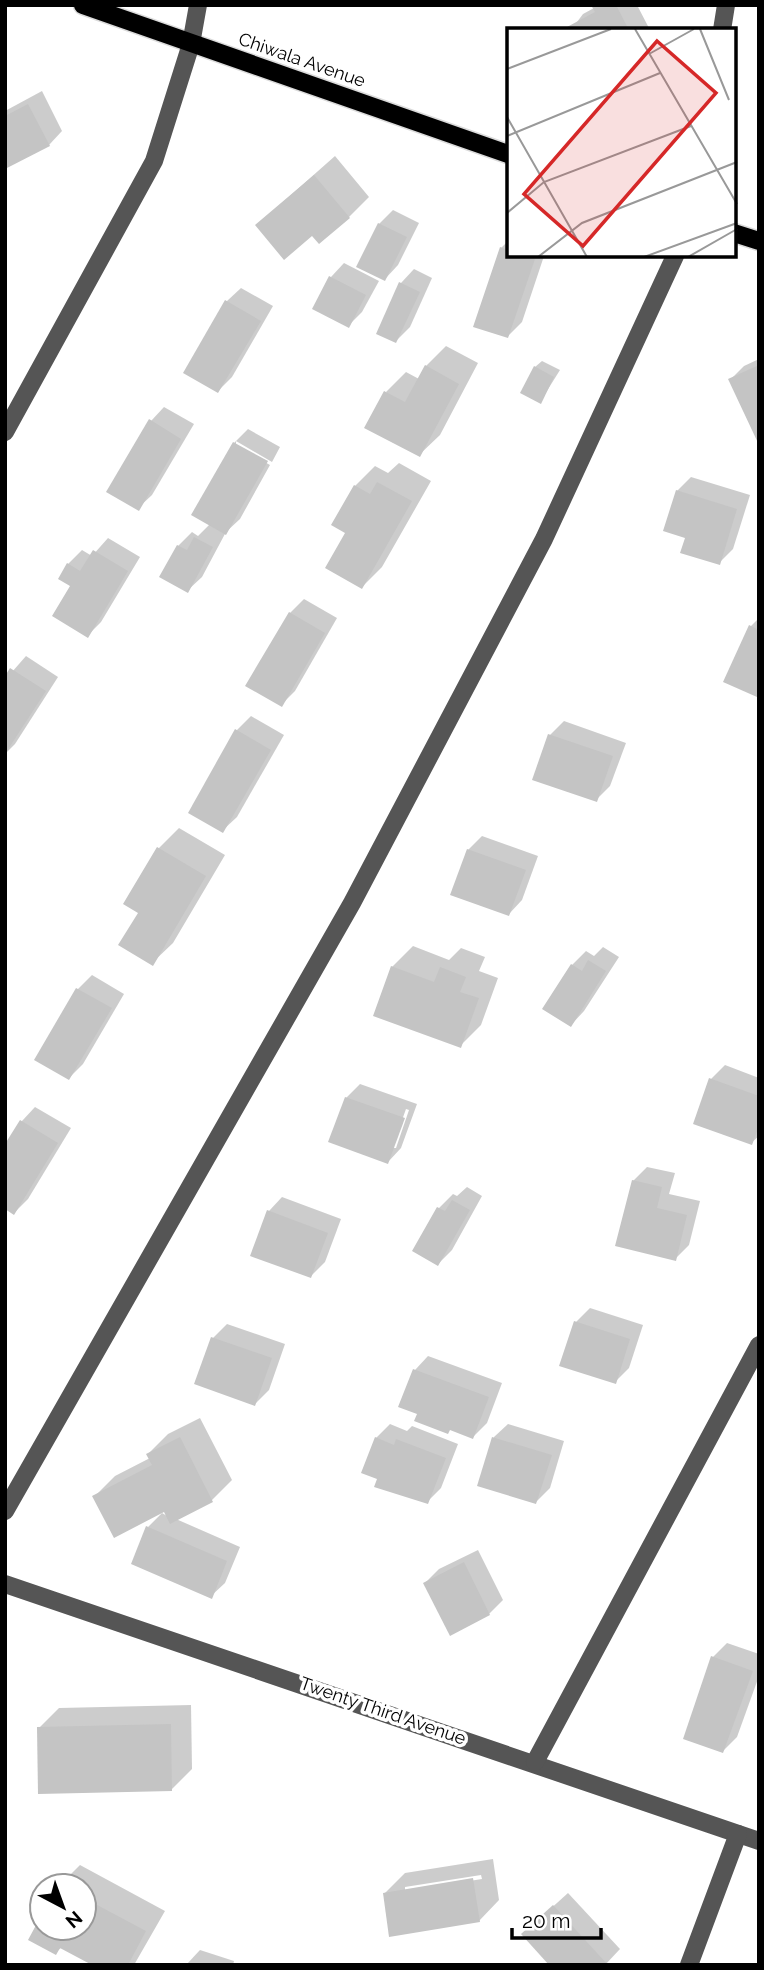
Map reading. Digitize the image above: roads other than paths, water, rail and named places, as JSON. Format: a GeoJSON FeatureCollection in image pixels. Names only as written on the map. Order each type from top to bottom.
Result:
{"type":"FeatureCollection","features":[{"type":"Feature","properties":{"kind":"main road","name":"Chiwala Avenue"},"geometry":{"type":"LineString","coordinates":[[83,5],[507,153]]}},
{"type":"Feature","properties":{"kind":"main road"},"geometry":{"type":"LineString","coordinates":[[736,234],[759,241]]}},
{"type":"Feature","properties":{"kind":"street"},"geometry":{"type":"LineString","coordinates":[[5,432],[154,161],[191,44],[198,5]]}},
{"type":"Feature","properties":{"kind":"street"},"geometry":{"type":"LineString","coordinates":[[722,28],[726,5]]}},
{"type":"Feature","properties":{"kind":"street"},"geometry":{"type":"LineString","coordinates":[[5,1511],[358,891],[544,539],[675,257]]}},
{"type":"Feature","properties":{"kind":"street"},"geometry":{"type":"LineString","coordinates":[[535,1762],[759,1345]]}},
{"type":"Feature","properties":{"kind":"street","name":"Twenty Third Avenue"},"geometry":{"type":"LineString","coordinates":[[5,1584],[535,1762],[759,1841]]}},
{"type":"Feature","properties":{"kind":"street"},"geometry":{"type":"LineString","coordinates":[[689,1965],[738,1834]]}}]}
